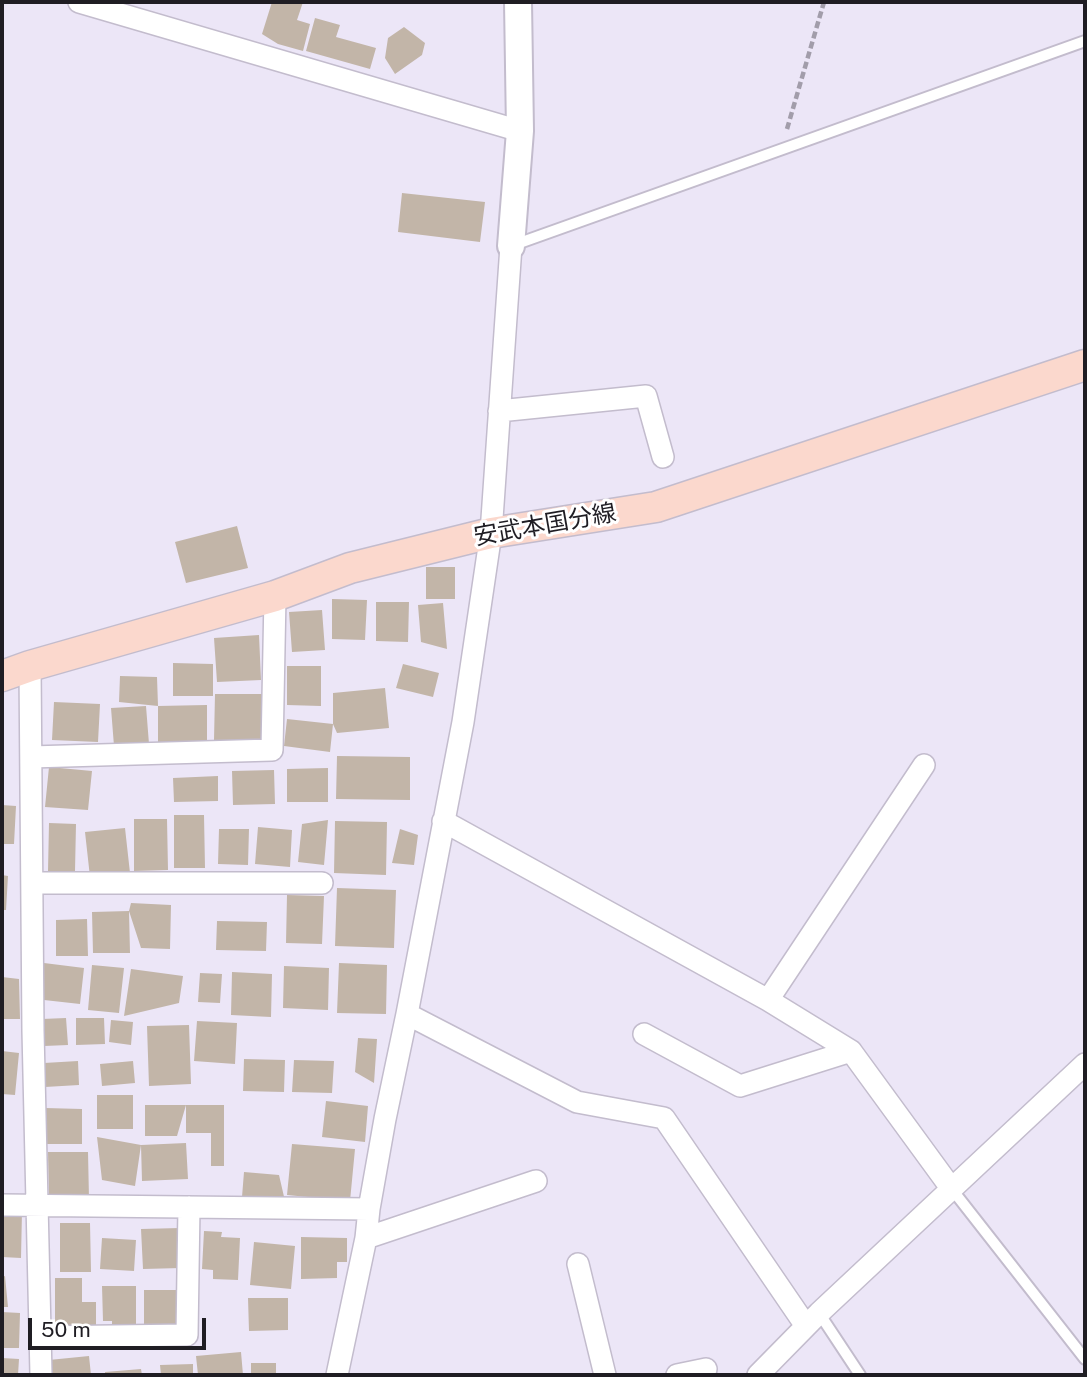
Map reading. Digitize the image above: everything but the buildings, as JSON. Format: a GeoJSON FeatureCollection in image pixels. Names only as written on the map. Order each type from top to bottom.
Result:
{"type":"FeatureCollection","features":[{"type":"Feature","properties":{"kind":"main road","name":"安武本国分線"},"geometry":{"type":"LineString","coordinates":[[2,676],[275,596],[350,568],[491,533],[656,506],[1085,365]]}},
{"type":"Feature","properties":{"kind":"street"},"geometry":{"type":"LineString","coordinates":[[79,2],[520,131]]}},
{"type":"Feature","properties":{"kind":"street"},"geometry":{"type":"LineString","coordinates":[[337,1375],[366,1238],[369,1209],[463,722],[491,533],[520,131],[517,2]]}},
{"type":"Feature","properties":{"kind":"street"},"geometry":{"type":"LineString","coordinates":[[499,411],[646,396],[663,457]]}},
{"type":"Feature","properties":{"kind":"street"},"geometry":{"type":"LineString","coordinates":[[31,757],[272,750],[275,596]]}},
{"type":"Feature","properties":{"kind":"street"},"geometry":{"type":"LineString","coordinates":[[30,666],[33,1031],[41,1375]]}},
{"type":"Feature","properties":{"kind":"street"},"geometry":{"type":"LineString","coordinates":[[768,1000],[924,765]]}},
{"type":"Feature","properties":{"kind":"street"},"geometry":{"type":"LineString","coordinates":[[443,821],[768,1000],[851,1051],[951,1188]]}},
{"type":"Feature","properties":{"kind":"street"},"geometry":{"type":"LineString","coordinates":[[32,883],[322,883]]}},
{"type":"Feature","properties":{"kind":"street"},"geometry":{"type":"LineString","coordinates":[[407,1014],[577,1102],[664,1118],[812,1319]]}},
{"type":"Feature","properties":{"kind":"street"},"geometry":{"type":"LineString","coordinates":[[645,1034],[740,1086],[851,1051]]}},
{"type":"Feature","properties":{"kind":"street"},"geometry":{"type":"LineString","coordinates":[[758,1375],[812,1319],[951,1188],[1082,1074]]}},
{"type":"Feature","properties":{"kind":"street"},"geometry":{"type":"LineString","coordinates":[[366,1238],[536,1181]]}},
{"type":"Feature","properties":{"kind":"street"},"geometry":{"type":"LineString","coordinates":[[2,1205],[369,1209]]}},
{"type":"Feature","properties":{"kind":"street"},"geometry":{"type":"LineString","coordinates":[[40,1337],[187,1335],[190,1207]]}},
{"type":"Feature","properties":{"kind":"street"},"geometry":{"type":"LineString","coordinates":[[578,1264],[605,1375]]}},
{"type":"Feature","properties":{"kind":"street"},"geometry":{"type":"LineString","coordinates":[[677,1375],[706,1369]]}},
{"type":"Feature","properties":{"kind":"lane"},"geometry":{"type":"LineString","coordinates":[[511,246],[1085,41]]}},
{"type":"Feature","properties":{"kind":"lane"},"geometry":{"type":"LineString","coordinates":[[951,1188],[1085,1359]]}},
{"type":"Feature","properties":{"kind":"lane"},"geometry":{"type":"LineString","coordinates":[[812,1319],[860,1375]]}},
{"type":"Feature","properties":{"kind":"path"},"geometry":{"type":"LineString","coordinates":[[787,148],[787,128],[824,2]]}}]}
